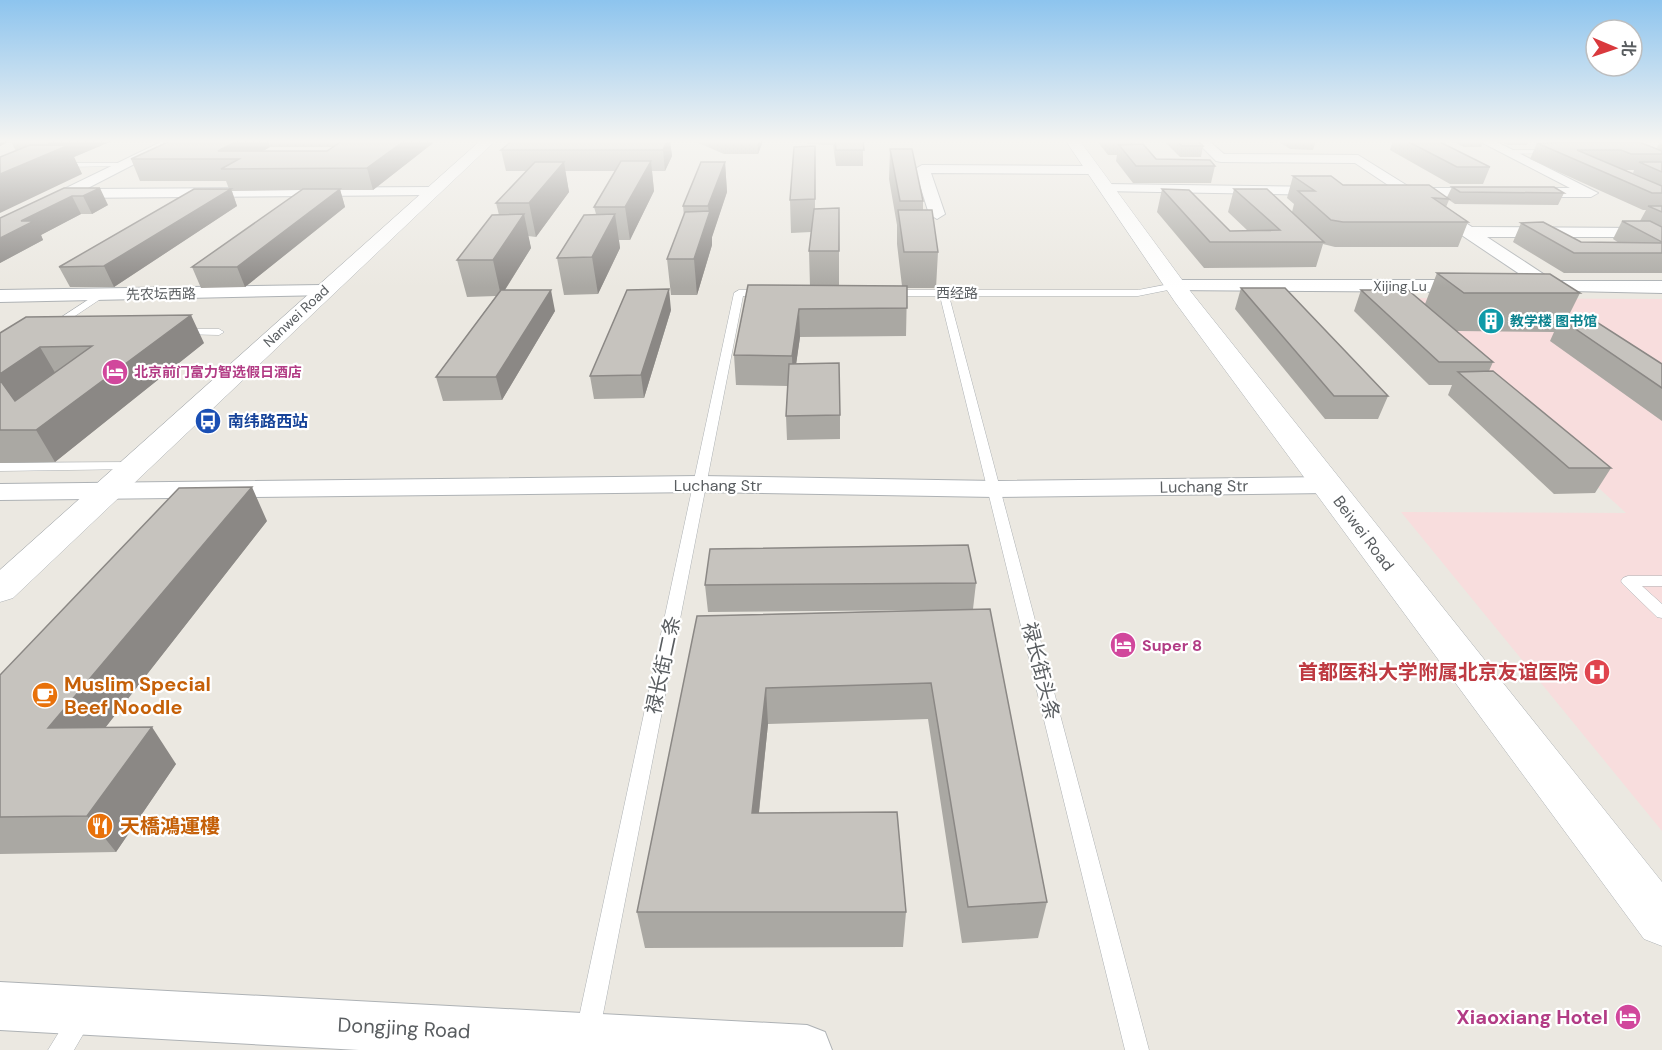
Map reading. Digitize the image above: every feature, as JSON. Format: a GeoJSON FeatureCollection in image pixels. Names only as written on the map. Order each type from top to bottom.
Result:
{"type":"FeatureCollection","features":[{"type":"Feature","properties":{"kind":"street"},"geometry":{"type":"LineString","coordinates":[[0,226],[72,190]]}},
{"type":"Feature","properties":{"kind":"street"},"geometry":{"type":"LineString","coordinates":[[929,190],[937,214]]}},
{"type":"Feature","properties":{"kind":"street","name":"Beiwei Road"},"geometry":{"type":"LineString","coordinates":[[1107,190],[1175,286],[1662,922]]}},
{"type":"Feature","properties":{"kind":"street"},"geometry":{"type":"LineString","coordinates":[[1261,190],[1338,191]]}},
{"type":"Feature","properties":{"kind":"street"},"geometry":{"type":"LineString","coordinates":[[1404,190],[1550,286]]}},
{"type":"Feature","properties":{"kind":"street"},"geometry":{"type":"LineString","coordinates":[[1384,191],[1591,193],[1585,190]]}},
{"type":"Feature","properties":{"kind":"street"},"geometry":{"type":"LineString","coordinates":[[64,194],[432,191]]}},
{"type":"Feature","properties":{"kind":"street","name":"Nanwei Road"},"geometry":{"type":"LineString","coordinates":[[0,590],[432,191]]}},
{"type":"Feature","properties":{"kind":"street"},"geometry":{"type":"LineString","coordinates":[[1561,192],[1589,207]]}},
{"type":"Feature","properties":{"kind":"street"},"geometry":{"type":"LineString","coordinates":[[1608,217],[1653,240]]}},
{"type":"Feature","properties":{"kind":"street"},"geometry":{"type":"LineString","coordinates":[[1468,232],[1636,232]]}},
{"type":"Feature","properties":{"kind":"street","name":"Xijing Lu"},"geometry":{"type":"LineString","coordinates":[[1175,286],[1492,286]]}},
{"type":"Feature","properties":{"kind":"street"},"geometry":{"type":"LineString","coordinates":[[1515,286],[1662,287]]}},
{"type":"Feature","properties":{"kind":"street","name":"先农坛西路"},"geometry":{"type":"LineString","coordinates":[[0,296],[322,291]]}},
{"type":"Feature","properties":{"kind":"street","name":"Luchang Str"},"geometry":{"type":"LineString","coordinates":[[0,492],[700,484],[995,489],[1327,485]]}},
{"type":"Feature","properties":{"kind":"street","name":"Dongjing Road"},"geometry":{"type":"LineString","coordinates":[[0,1006],[72,1031],[807,1050]]}},
{"type":"Feature","properties":{"kind":"lane","name":"西经路"},"geometry":{"type":"LineString","coordinates":[[876,293],[1138,293],[1175,286]]}},
{"type":"Feature","properties":{"kind":"lane","name":"禄长街二条"},"geometry":{"type":"LineString","coordinates":[[585,1044],[739,293],[773,293]]}},
{"type":"Feature","properties":{"kind":"lane","name":"禄长街头条"},"geometry":{"type":"LineString","coordinates":[[944,293],[1137,1050]]}},
{"type":"Feature","properties":{"kind":"lane"},"geometry":{"type":"LineString","coordinates":[[69,332],[46,332],[103,294]]}},
{"type":"Feature","properties":{"kind":"lane"},"geometry":{"type":"LineString","coordinates":[[173,332],[219,332]]}},
{"type":"Feature","properties":{"kind":"lane"},"geometry":{"type":"LineString","coordinates":[[0,468],[136,466]]}},
{"type":"Feature","properties":{"kind":"lane"},"geometry":{"type":"LineString","coordinates":[[1662,581],[1628,581],[1662,613]]}},
{"type":"Feature","properties":{"kind":"shaded area","name":"首都医科大学附属北京友谊医院"},"geometry":{"type":"Polygon","coordinates":[[[1392,298],[1662,299],[1662,831],[1401,512],[1626,513],[1392,298]]]}},
{"type":"Feature","properties":{"kind":"building"},"geometry":{"type":"Polygon","coordinates":[[[60,190],[96,190],[83,196],[72,196],[21,221],[34,221],[0,238],[0,218],[60,190]]]}},
{"type":"Feature","properties":{"kind":"building"},"geometry":{"type":"Polygon","coordinates":[[[192,190],[229,190],[104,266],[59,267],[192,190]]]}},
{"type":"Feature","properties":{"kind":"building"},"geometry":{"type":"Polygon","coordinates":[[[302,190],[339,190],[237,267],[192,267],[302,190]]]}},
{"type":"Feature","properties":{"kind":"building"},"geometry":{"type":"Polygon","coordinates":[[[508,190],[540,190],[529,203],[496,203],[508,190]]]}},
{"type":"Feature","properties":{"kind":"building"},"geometry":{"type":"Polygon","coordinates":[[[604,190],[635,190],[625,207],[594,207],[604,190]]]}},
{"type":"Feature","properties":{"kind":"building"},"geometry":{"type":"Polygon","coordinates":[[[690,190],[714,190],[708,206],[683,206],[690,190]]]}},
{"type":"Feature","properties":{"kind":"building"},"geometry":{"type":"Polygon","coordinates":[[[791,190],[815,190],[815,199],[790,200],[791,190]]]}},
{"type":"Feature","properties":{"kind":"building"},"geometry":{"type":"Polygon","coordinates":[[[898,190],[921,190],[923,201],[900,201],[898,190]]]}},
{"type":"Feature","properties":{"kind":"building"},"geometry":{"type":"Polygon","coordinates":[[[1163,190],[1189,190],[1230,231],[1280,230],[1235,190],[1268,190],[1324,242],[1210,242],[1163,190]]]}},
{"type":"Feature","properties":{"kind":"building"},"geometry":{"type":"Polygon","coordinates":[[[1436,190],[1449,199],[1433,198],[1468,222],[1343,222],[1331,220],[1298,191],[1436,190]]]}},
{"type":"Feature","properties":{"kind":"building"},"geometry":{"type":"Polygon","coordinates":[[[1457,190],[1559,190],[1564,193],[1460,192],[1457,190]]]}},
{"type":"Feature","properties":{"kind":"building"},"geometry":{"type":"Polygon","coordinates":[[[1645,190],[1662,190],[1662,193],[1645,190]]]}},
{"type":"Feature","properties":{"kind":"building"},"geometry":{"type":"Polygon","coordinates":[[[1648,206],[1662,206],[1662,212],[1648,206]]]}},
{"type":"Feature","properties":{"kind":"building"},"geometry":{"type":"Polygon","coordinates":[[[839,208],[839,251],[809,251],[814,209],[839,208]]]}},
{"type":"Feature","properties":{"kind":"building"},"geometry":{"type":"Polygon","coordinates":[[[898,210],[932,210],[938,252],[904,252],[898,210]]]}},
{"type":"Feature","properties":{"kind":"building"},"geometry":{"type":"Polygon","coordinates":[[[710,211],[694,259],[667,259],[685,212],[710,211]]]}},
{"type":"Feature","properties":{"kind":"building"},"geometry":{"type":"Polygon","coordinates":[[[524,214],[493,260],[457,260],[492,215],[524,214]]]}},
{"type":"Feature","properties":{"kind":"building"},"geometry":{"type":"Polygon","coordinates":[[[615,214],[592,257],[557,258],[584,215],[615,214]]]}},
{"type":"Feature","properties":{"kind":"building"},"geometry":{"type":"Polygon","coordinates":[[[1622,221],[1650,221],[1662,227],[1662,242],[1622,221]]]}},
{"type":"Feature","properties":{"kind":"building"},"geometry":{"type":"Polygon","coordinates":[[[1543,222],[1581,242],[1662,243],[1662,253],[1574,253],[1521,223],[1543,222]]]}},
{"type":"Feature","properties":{"kind":"building"},"geometry":{"type":"Polygon","coordinates":[[[1437,273],[1550,274],[1580,293],[1464,293],[1437,273]]]}},
{"type":"Feature","properties":{"kind":"building"},"geometry":{"type":"Polygon","coordinates":[[[748,285],[907,286],[907,308],[799,309],[792,356],[734,355],[748,285]]]}},
{"type":"Feature","properties":{"kind":"building"},"geometry":{"type":"Polygon","coordinates":[[[1241,288],[1285,288],[1388,396],[1334,396],[1241,288]]]}},
{"type":"Feature","properties":{"kind":"building"},"geometry":{"type":"Polygon","coordinates":[[[669,289],[641,375],[590,376],[627,290],[669,289]]]}},
{"type":"Feature","properties":{"kind":"building"},"geometry":{"type":"Polygon","coordinates":[[[501,290],[551,290],[496,377],[436,377],[501,290]]]}},
{"type":"Feature","properties":{"kind":"building"},"geometry":{"type":"Polygon","coordinates":[[[1361,290],[1408,290],[1493,362],[1439,362],[1361,290]]]}},
{"type":"Feature","properties":{"kind":"building"},"geometry":{"type":"Polygon","coordinates":[[[191,315],[36,430],[0,430],[0,380],[15,401],[92,346],[40,347],[0,374],[0,333],[26,317],[191,315]]]}},
{"type":"Feature","properties":{"kind":"building"},"geometry":{"type":"Polygon","coordinates":[[[1561,319],[1592,319],[1662,364],[1662,388],[1561,319]]]}},
{"type":"Feature","properties":{"kind":"building"},"geometry":{"type":"Polygon","coordinates":[[[839,363],[840,415],[786,416],[789,364],[839,363]]]}},
{"type":"Feature","properties":{"kind":"building"},"geometry":{"type":"Polygon","coordinates":[[[1493,371],[1611,468],[1569,468],[1458,372],[1493,371]]]}},
{"type":"Feature","properties":{"kind":"building"},"geometry":{"type":"Polygon","coordinates":[[[252,487],[48,728],[152,727],[87,816],[0,817],[0,675],[179,488],[252,487]]]}},
{"type":"Feature","properties":{"kind":"building"},"geometry":{"type":"Polygon","coordinates":[[[968,545],[976,583],[705,585],[710,549],[968,545]]]}},
{"type":"Feature","properties":{"kind":"building"},"geometry":{"type":"Polygon","coordinates":[[[990,609],[1047,902],[968,907],[931,683],[766,688],[752,813],[897,812],[906,912],[637,912],[697,616],[990,609]]]}},
{"type":"Feature","properties":{"kind":"place","name":"教学楼 图书馆"},"geometry":{"type":"Point","coordinates":[1491,321]}},
{"type":"Feature","properties":{"kind":"place","name":"北京前门富力智选假日酒店"},"geometry":{"type":"Point","coordinates":[115,372]}},
{"type":"Feature","properties":{"kind":"place","name":"南纬路西站"},"geometry":{"type":"Point","coordinates":[208,421]}},
{"type":"Feature","properties":{"kind":"place","name":"Super 8"},"geometry":{"type":"Point","coordinates":[1123,645]}},
{"type":"Feature","properties":{"kind":"place","name":"首都医科大学附属北京友谊医院"},"geometry":{"type":"Point","coordinates":[1597,672]}},
{"type":"Feature","properties":{"kind":"place","name":"Muslim Special Beef Noodle"},"geometry":{"type":"Point","coordinates":[45,695]}},
{"type":"Feature","properties":{"kind":"place","name":"天橋鴻運樓"},"geometry":{"type":"Point","coordinates":[100,826]}},
{"type":"Feature","properties":{"kind":"place","name":"Xiaoxiang Hotel"},"geometry":{"type":"Point","coordinates":[1628,1017]}}]}
